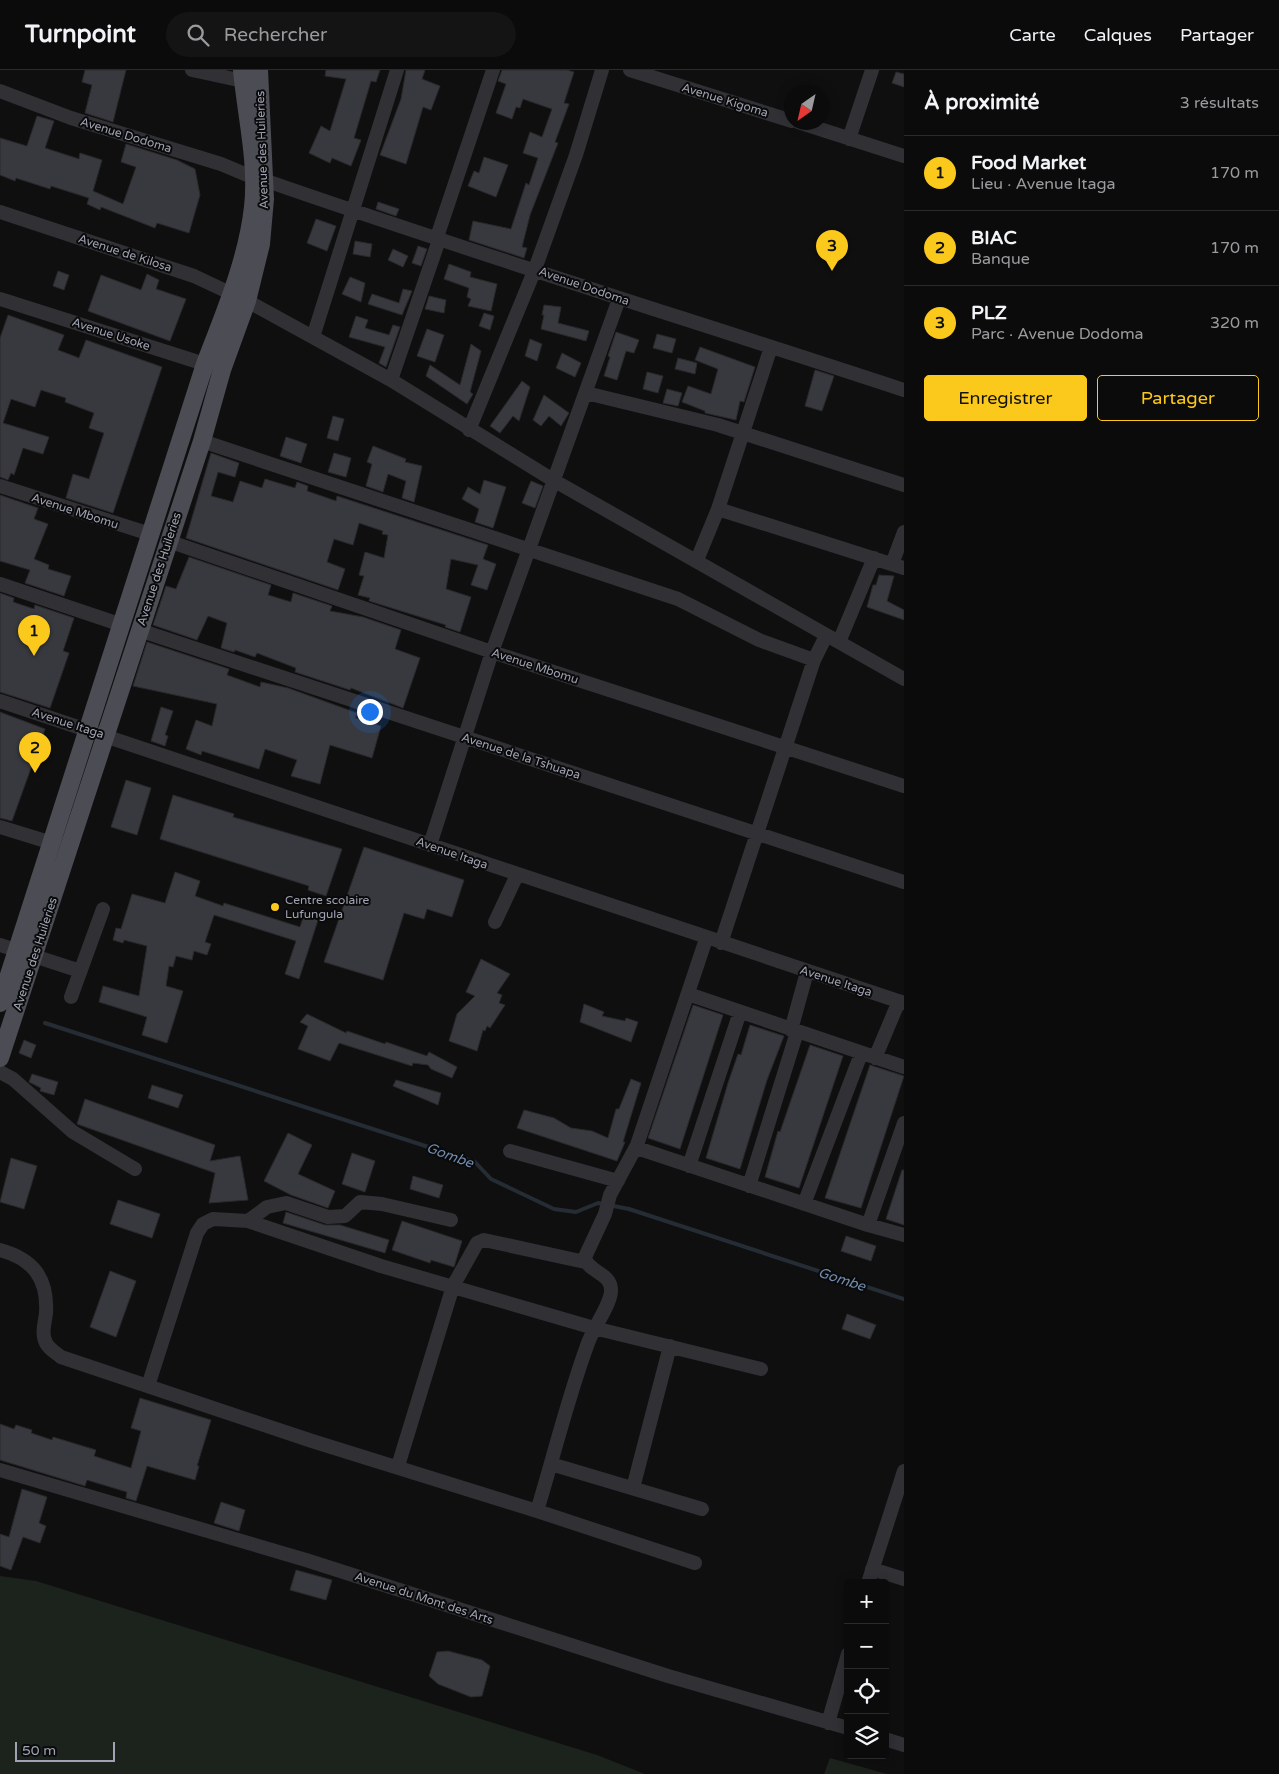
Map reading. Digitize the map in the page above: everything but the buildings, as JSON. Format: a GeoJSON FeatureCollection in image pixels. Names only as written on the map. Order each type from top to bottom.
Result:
{"type":"FeatureCollection","features":[{"type":"Feature","properties":{"kind":"main road","name":"Avenue des Huileries"},"geometry":{"type":"LineString","coordinates":[[0,1003],[8,948],[52,843],[88,730],[168,542],[202,441],[222,370],[240,298],[258,178],[259,70]]}},
{"type":"Feature","properties":{"kind":"main road","name":"Avenue des Huileries"},"geometry":{"type":"LineString","coordinates":[[243,76],[258,178]]}},
{"type":"Feature","properties":{"kind":"main road","name":"Avenue des Huileries"},"geometry":{"type":"LineString","coordinates":[[0,1058],[105,736],[131,628],[150,534],[205,364],[240,298]]}},
{"type":"Feature","properties":{"kind":"street"},"geometry":{"type":"LineString","coordinates":[[192,70],[243,76]]}},
{"type":"Feature","properties":{"kind":"street"},"geometry":{"type":"LineString","coordinates":[[313,337],[397,70]]}},
{"type":"Feature","properties":{"kind":"street"},"geometry":{"type":"LineString","coordinates":[[391,380],[493,70]]}},
{"type":"Feature","properties":{"kind":"street"},"geometry":{"type":"LineString","coordinates":[[468,430],[535,269],[576,155],[602,70]]}},
{"type":"Feature","properties":{"kind":"street","name":"Avenue Kigoma"},"geometry":{"type":"LineString","coordinates":[[630,70],[784,118]]}},
{"type":"Feature","properties":{"kind":"street"},"geometry":{"type":"LineString","coordinates":[[849,139],[872,70]]}},
{"type":"Feature","properties":{"kind":"street","name":"Avenue Dodoma"},"geometry":{"type":"LineString","coordinates":[[0,91],[71,118],[221,164],[438,240],[535,269],[619,299],[904,390]]}},
{"type":"Feature","properties":{"kind":"street"},"geometry":{"type":"LineString","coordinates":[[822,130],[904,156]]}},
{"type":"Feature","properties":{"kind":"street","name":"Avenue de Kilosa"},"geometry":{"type":"LineString","coordinates":[[0,212],[142,257],[194,276],[240,298],[391,380],[468,430],[553,480],[904,679]]}},
{"type":"Feature","properties":{"kind":"street","name":"Avenue Usoke"},"geometry":{"type":"LineString","coordinates":[[0,299],[222,370]]}},
{"type":"Feature","properties":{"kind":"street"},"geometry":{"type":"LineString","coordinates":[[430,846],[492,652],[619,299]]}},
{"type":"Feature","properties":{"kind":"street"},"geometry":{"type":"LineString","coordinates":[[697,560],[718,509],[772,347]]}},
{"type":"Feature","properties":{"kind":"street"},"geometry":{"type":"LineString","coordinates":[[586,393],[718,425],[742,435],[904,485]]}},
{"type":"Feature","properties":{"kind":"street"},"geometry":{"type":"LineString","coordinates":[[202,441],[678,599],[759,640],[814,660]]}},
{"type":"Feature","properties":{"kind":"street","name":"Avenue Mbomu"},"geometry":{"type":"LineString","coordinates":[[0,486],[150,534]]}},
{"type":"Feature","properties":{"kind":"street"},"geometry":{"type":"LineString","coordinates":[[718,509],[898,566],[904,532]]}},
{"type":"Feature","properties":{"kind":"street","name":"Avenue Mbomu"},"geometry":{"type":"LineString","coordinates":[[168,542],[492,652],[904,786]]}},
{"type":"Feature","properties":{"kind":"street"},"geometry":{"type":"LineString","coordinates":[[721,944],[814,660],[833,639],[874,558]]}},
{"type":"Feature","properties":{"kind":"street","name":"Avenue de la Tshuapa"},"geometry":{"type":"LineString","coordinates":[[0,584],[904,882]]}},
{"type":"Feature","properties":{"kind":"street","name":"Avenue Itaga"},"geometry":{"type":"LineString","coordinates":[[0,701],[706,939],[902,1002]]}},
{"type":"Feature","properties":{"kind":"street"},"geometry":{"type":"LineString","coordinates":[[0,827],[52,843]]}},
{"type":"Feature","properties":{"kind":"street"},"geometry":{"type":"LineString","coordinates":[[495,922],[517,875]]}},
{"type":"Feature","properties":{"kind":"street"},"geometry":{"type":"LineString","coordinates":[[71,997],[103,909]]}},
{"type":"Feature","properties":{"kind":"street"},"geometry":{"type":"LineString","coordinates":[[585,1262],[589,1246],[605,1214],[610,1195],[637,1145],[706,939]]}},
{"type":"Feature","properties":{"kind":"street"},"geometry":{"type":"LineString","coordinates":[[8,948],[80,971]]}},
{"type":"Feature","properties":{"kind":"street"},"geometry":{"type":"LineString","coordinates":[[749,1186],[794,1031],[807,972]]}},
{"type":"Feature","properties":{"kind":"street"},"geometry":{"type":"LineString","coordinates":[[688,994],[904,1067]]}},
{"type":"Feature","properties":{"kind":"street"},"geometry":{"type":"LineString","coordinates":[[875,1058],[902,1002]]}},
{"type":"Feature","properties":{"kind":"street"},"geometry":{"type":"LineString","coordinates":[[689,1166],[740,1012]]}},
{"type":"Feature","properties":{"kind":"street"},"geometry":{"type":"LineString","coordinates":[[804,1204],[861,1054]]}},
{"type":"Feature","properties":{"kind":"street"},"geometry":{"type":"LineString","coordinates":[[0,1072],[13,1079],[73,1132],[135,1169]]}},
{"type":"Feature","properties":{"kind":"street"},"geometry":{"type":"LineString","coordinates":[[868,1225],[904,1123]]}},
{"type":"Feature","properties":{"kind":"street"},"geometry":{"type":"LineString","coordinates":[[637,1145],[640,1150],[868,1225],[904,1235]]}},
{"type":"Feature","properties":{"kind":"street"},"geometry":{"type":"LineString","coordinates":[[510,1151],[618,1182]]}},
{"type":"Feature","properties":{"kind":"street"},"geometry":{"type":"LineString","coordinates":[[248,1222],[267,1207],[278,1204],[286,1203],[328,1217],[344,1216],[360,1202],[382,1204],[452,1220]]}},
{"type":"Feature","properties":{"kind":"street"},"geometry":{"type":"LineString","coordinates":[[148,1386],[197,1233],[203,1224],[213,1219],[229,1218],[248,1222],[381,1266],[594,1328],[761,1369]]}},
{"type":"Feature","properties":{"kind":"street"},"geometry":{"type":"LineString","coordinates":[[398,1466],[453,1286],[472,1249],[484,1240],[585,1262],[607,1278],[612,1288],[611,1295],[594,1328],[582,1361],[537,1510]]}},
{"type":"Feature","properties":{"kind":"street"},"geometry":{"type":"LineString","coordinates":[[0,1250],[16,1255],[30,1263],[38,1274],[46,1300],[43,1331],[47,1344],[61,1357],[312,1441],[537,1510],[695,1563]]}},
{"type":"Feature","properties":{"kind":"street"},"geometry":{"type":"LineString","coordinates":[[633,1488],[670,1346]]}},
{"type":"Feature","properties":{"kind":"street"},"geometry":{"type":"LineString","coordinates":[[552,1464],[702,1509]]}},
{"type":"Feature","properties":{"kind":"street","name":"Avenue du Mont des Arts"},"geometry":{"type":"LineString","coordinates":[[0,1470],[306,1560],[668,1676],[844,1727]]}},
{"type":"Feature","properties":{"kind":"street"},"geometry":{"type":"LineString","coordinates":[[904,1471],[870,1576],[904,1579]]}},
{"type":"Feature","properties":{"kind":"street"},"geometry":{"type":"LineString","coordinates":[[828,1723],[844,1668]]}},
{"type":"Feature","properties":{"kind":"street"},"geometry":{"type":"LineString","coordinates":[[889,1740],[904,1745]]}},
{"type":"Feature","properties":{"kind":"shaded area"},"geometry":{"type":"Polygon","coordinates":[[[0,1576],[36,1581],[597,1755],[645,1774],[0,1774],[0,1576]]]}},
{"type":"Feature","properties":{"kind":"shaded area"},"geometry":{"type":"Polygon","coordinates":[[[830,1758],[887,1774],[824,1774],[830,1758]]]}},
{"type":"Feature","properties":{"kind":"waterway","name":"Gombe"},"geometry":{"type":"LineString","coordinates":[[45,1023],[475,1162],[491,1179],[554,1209],[576,1212],[598,1203],[629,1209],[904,1299]]}},
{"type":"Feature","properties":{"kind":"place","name":"PLZ"},"geometry":{"type":"Point","coordinates":[832,271]}},
{"type":"Feature","properties":{"kind":"place","name":"Food Market"},"geometry":{"type":"Point","coordinates":[34,656]}},
{"type":"Feature","properties":{"kind":"place","name":"BIAC"},"geometry":{"type":"Point","coordinates":[35,773]}},
{"type":"Feature","properties":{"kind":"place","name":"Centre scolaire Lufungula"},"geometry":{"type":"Point","coordinates":[275,907]}}]}
